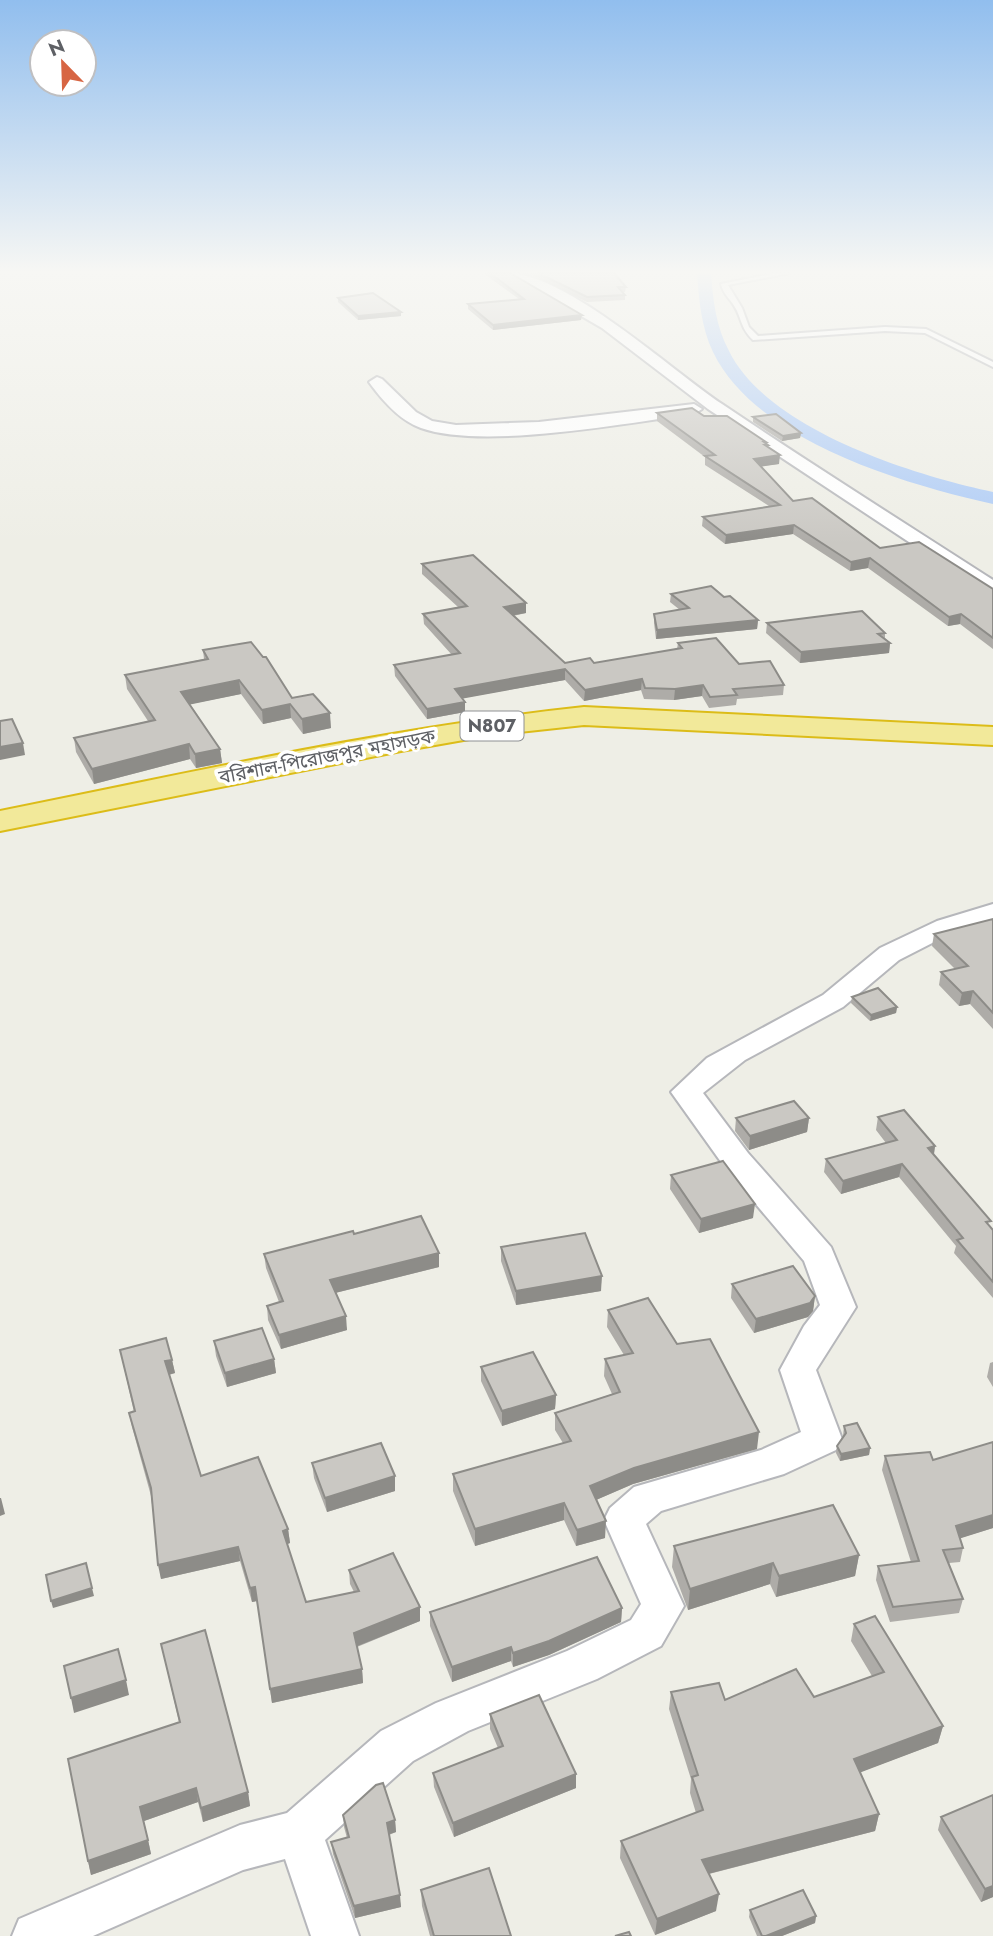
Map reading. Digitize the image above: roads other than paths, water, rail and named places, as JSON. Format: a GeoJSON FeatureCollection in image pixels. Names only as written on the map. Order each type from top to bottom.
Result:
{"type":"FeatureCollection","features":[{"type":"Feature","properties":{"kind":"highway","name":"বরিশাল-পিরোজপুর মহাসড়ক"},"geometry":{"type":"LineString","coordinates":[[0,821],[401,741],[492,726],[584,716],[993,736]]}},
{"type":"Feature","properties":{"kind":"street"},"geometry":{"type":"LineString","coordinates":[[658,363],[714,406],[993,589]]}},
{"type":"Feature","properties":{"kind":"street"},"geometry":{"type":"LineString","coordinates":[[377,382],[410,416],[434,427],[451,429],[482,431],[580,425],[714,406]]}},
{"type":"Feature","properties":{"kind":"street"},"geometry":{"type":"LineString","coordinates":[[36,1936],[240,1848],[299,1833],[397,1746],[452,1717],[582,1665],[646,1633],[663,1606],[624,1520],[648,1498],[770,1463],[823,1439],[799,1370],[817,1336],[838,1307],[819,1256],[737,1161],[686,1092],[705,1072],[762,1036],[829,1003],[873,965],[910,940],[993,912]]}},
{"type":"Feature","properties":{"kind":"street"},"geometry":{"type":"LineString","coordinates":[[299,1833],[335,1936]]}},
{"type":"Feature","properties":{"kind":"waterway"},"geometry":{"type":"LineString","coordinates":[[728,363],[742,382],[785,418],[837,447],[924,482],[993,498]]}}]}
